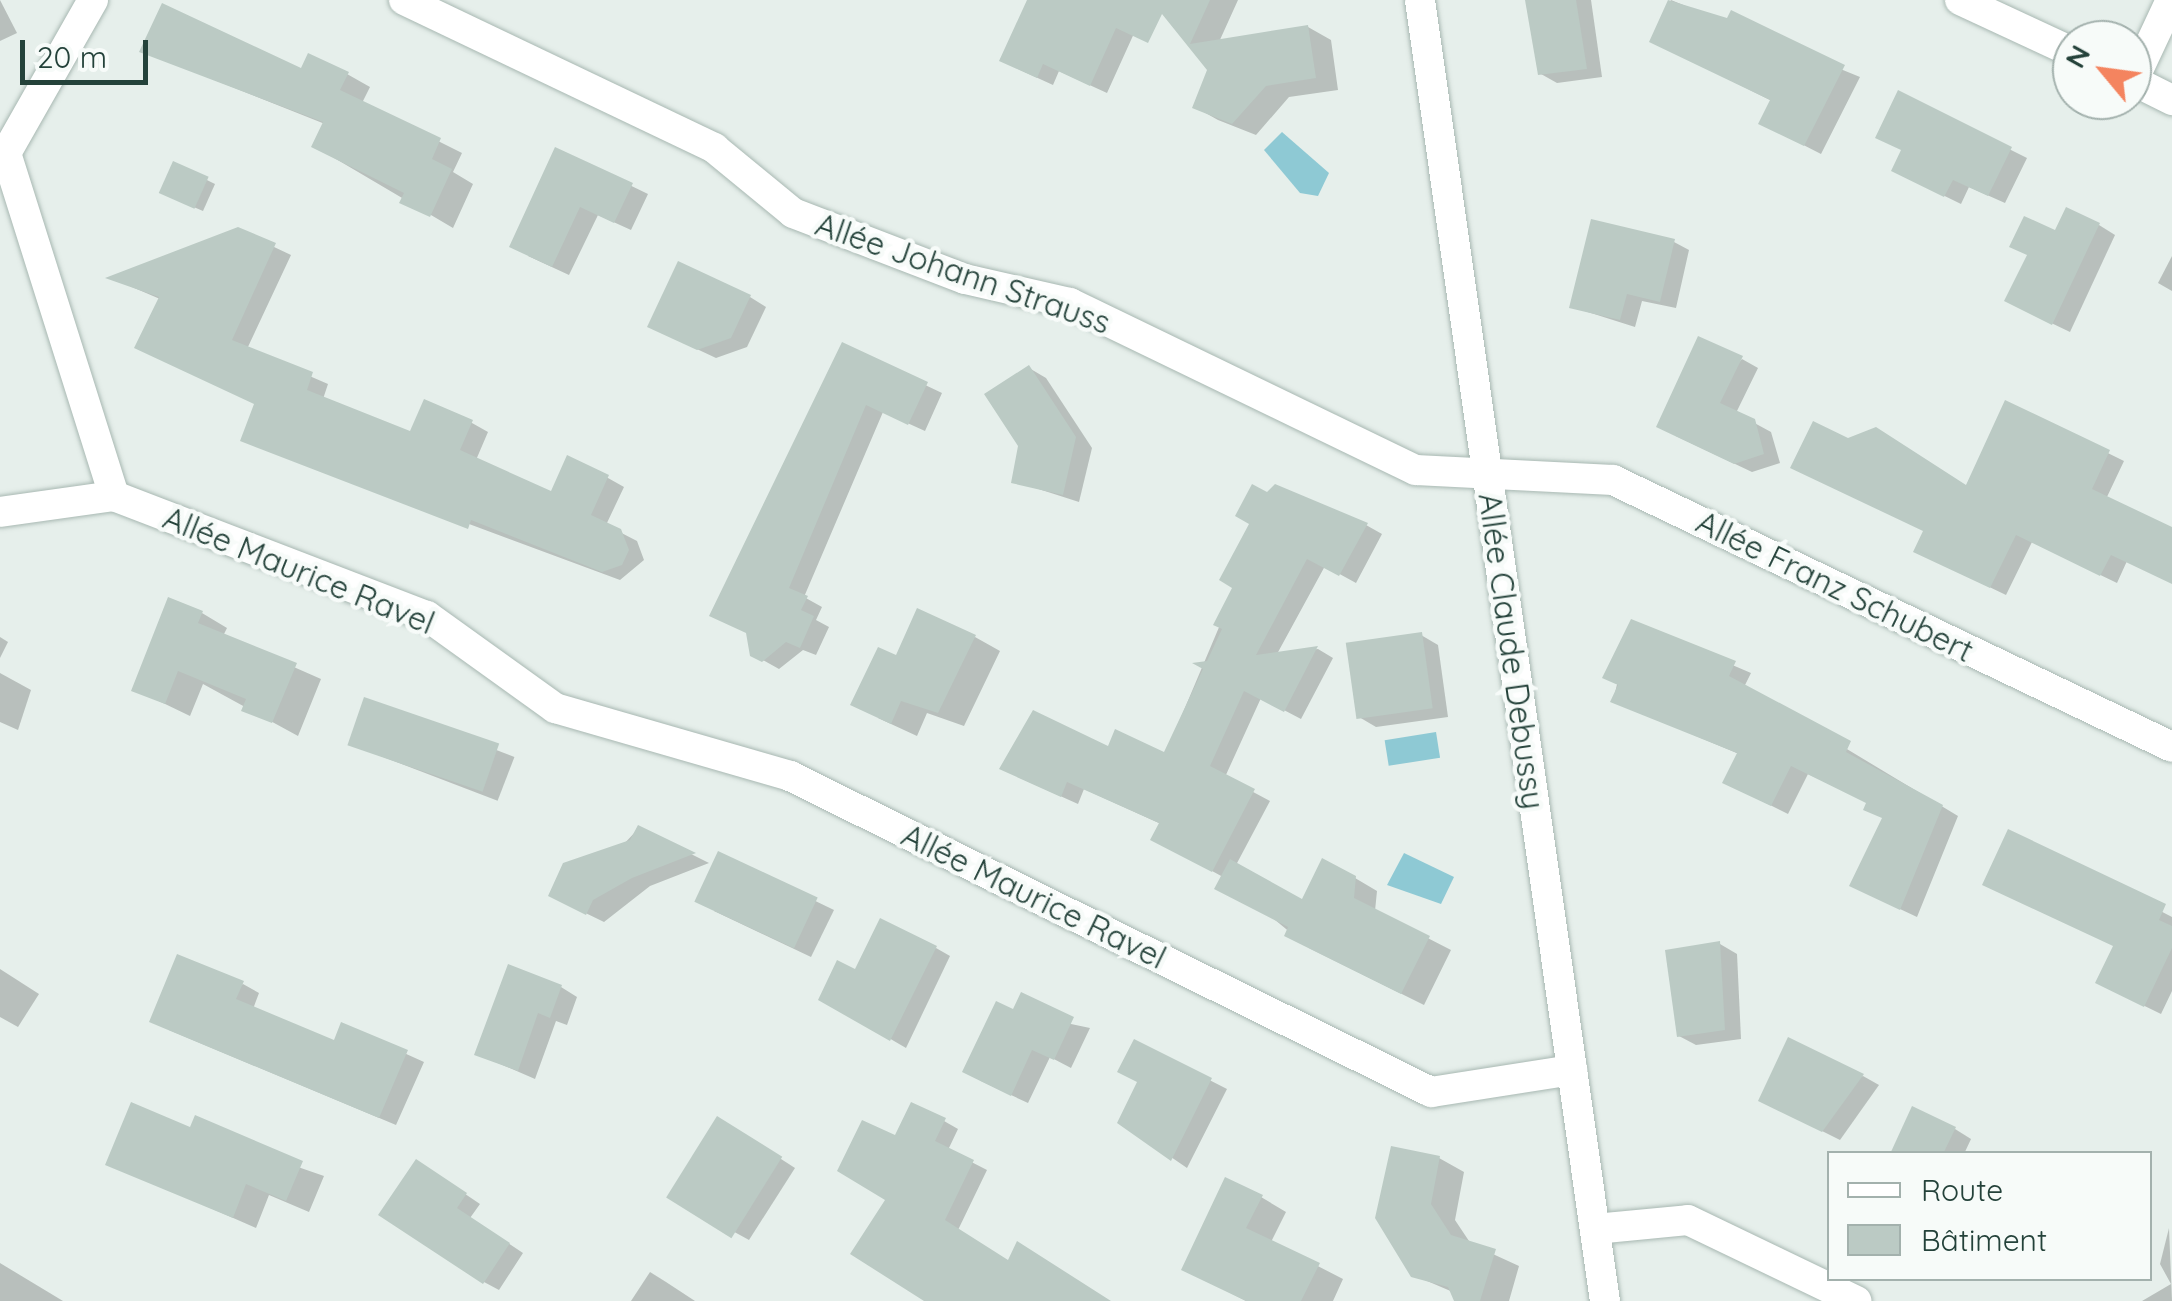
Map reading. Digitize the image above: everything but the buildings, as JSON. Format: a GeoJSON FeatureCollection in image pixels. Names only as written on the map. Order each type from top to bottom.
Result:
{"type":"FeatureCollection","features":[{"type":"Feature","properties":{"kind":"street"},"geometry":{"type":"LineString","coordinates":[[0,512],[114,496],[6,153],[94,0]]}},
{"type":"Feature","properties":{"kind":"street","name":"Allée Johann Strauss"},"geometry":{"type":"LineString","coordinates":[[404,0],[714,148],[793,213],[965,280],[1070,303],[1416,470],[1486,474]]}},
{"type":"Feature","properties":{"kind":"street","name":"Allée Claude Debussy"},"geometry":{"type":"LineString","coordinates":[[1420,0],[1605,1301]]}},
{"type":"Feature","properties":{"kind":"street"},"geometry":{"type":"LineString","coordinates":[[1960,0],[2052,43]]}},
{"type":"Feature","properties":{"kind":"street"},"geometry":{"type":"LineString","coordinates":[[2152,39],[2171,0]]}},
{"type":"Feature","properties":{"kind":"street","name":"Allée Franz Schubert"},"geometry":{"type":"LineString","coordinates":[[1486,474],[1614,480],[2172,747]]}},
{"type":"Feature","properties":{"kind":"street","name":"Allée Maurice Ravel"},"geometry":{"type":"LineString","coordinates":[[114,496],[427,616],[555,708],[790,776],[1431,1092],[1572,1070]]}},
{"type":"Feature","properties":{"kind":"street"},"geometry":{"type":"LineString","coordinates":[[1595,1229],[1688,1220],[1856,1301]]}},
{"type":"Feature","properties":{"kind":"water"},"geometry":{"type":"Polygon","coordinates":[[[1282,132],[1329,173],[1318,196],[1300,193],[1264,150],[1282,132]]]}},
{"type":"Feature","properties":{"kind":"water"},"geometry":{"type":"Polygon","coordinates":[[[1436,732],[1440,758],[1389,766],[1385,740],[1436,732]]]}},
{"type":"Feature","properties":{"kind":"water"},"geometry":{"type":"Polygon","coordinates":[[[1404,853],[1454,877],[1441,904],[1387,885],[1404,853]]]}}]}
